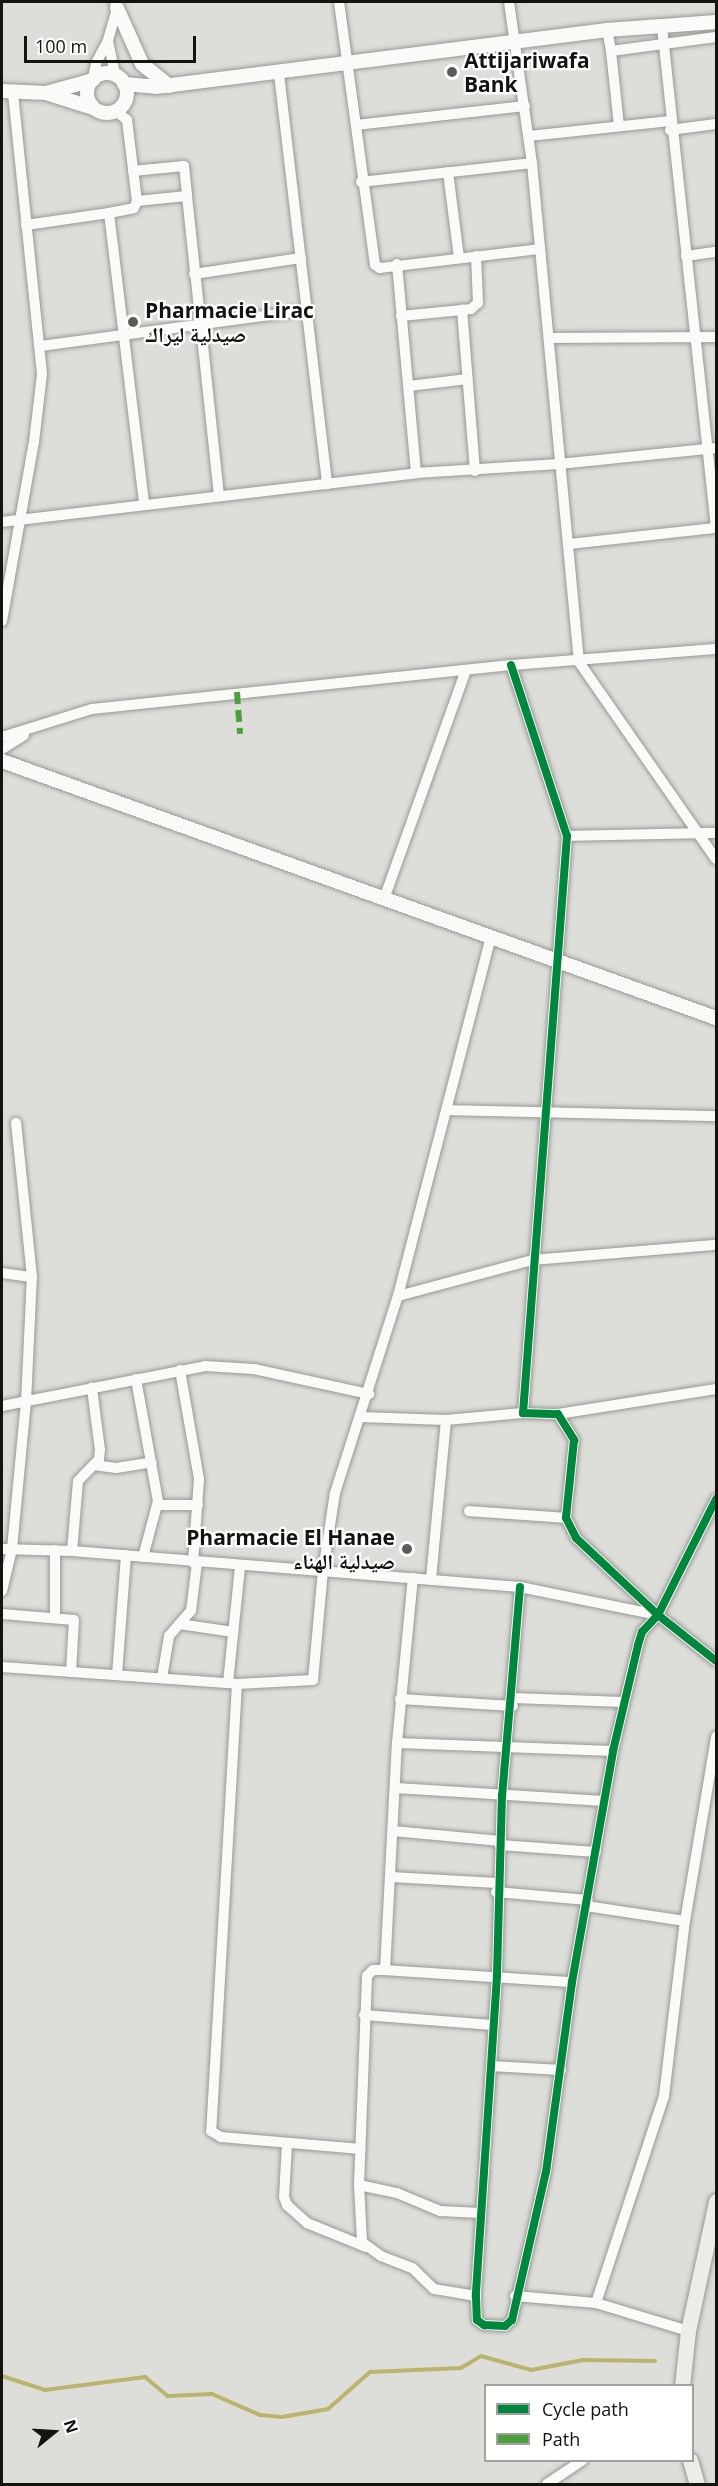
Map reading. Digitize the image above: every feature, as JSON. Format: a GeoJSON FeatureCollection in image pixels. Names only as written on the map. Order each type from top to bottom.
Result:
{"type":"FeatureCollection","features":[{"type":"Feature","properties":{"kind":"main road"},"geometry":{"type":"LineString","coordinates":[[116,5],[142,64],[163,87]]}},
{"type":"Feature","properties":{"kind":"main road"},"geometry":{"type":"LineString","coordinates":[[46,93],[93,80],[103,74],[120,80],[163,87],[517,44],[608,30],[717,22]]}},
{"type":"Feature","properties":{"kind":"main road"},"geometry":{"type":"LineString","coordinates":[[93,80],[87,91],[93,108]]}},
{"type":"Feature","properties":{"kind":"main road"},"geometry":{"type":"LineString","coordinates":[[119,109],[126,96],[120,80]]}},
{"type":"Feature","properties":{"kind":"main road"},"geometry":{"type":"LineString","coordinates":[[7,91],[46,93],[104,113],[119,109],[163,87]]}},
{"type":"Feature","properties":{"kind":"main road"},"geometry":{"type":"LineString","coordinates":[[2,761],[717,1018]]}},
{"type":"Feature","properties":{"kind":"main road"},"geometry":{"type":"LineString","coordinates":[[2,772],[37,773]]}},
{"type":"Feature","properties":{"kind":"main road"},"geometry":{"type":"LineString","coordinates":[[682,2384],[688,2331],[717,2201]]}},
{"type":"Feature","properties":{"kind":"main road"},"geometry":{"type":"LineString","coordinates":[[702,2261],[717,2232]]}},
{"type":"Feature","properties":{"kind":"main road"},"geometry":{"type":"LineString","coordinates":[[691,2462],[697,2484]]}},
{"type":"Feature","properties":{"kind":"street"},"geometry":{"type":"LineString","coordinates":[[339,2],[356,125],[361,182],[375,265],[380,268],[397,264],[540,249]]}},
{"type":"Feature","properties":{"kind":"street"},"geometry":{"type":"LineString","coordinates":[[509,2],[517,44],[532,163],[559,464],[570,544],[579,662],[717,859]]}},
{"type":"Feature","properties":{"kind":"street"},"geometry":{"type":"LineString","coordinates":[[93,80],[96,63],[108,40],[116,5]]}},
{"type":"Feature","properties":{"kind":"street"},"geometry":{"type":"LineString","coordinates":[[570,544],[717,528],[712,448],[694,335],[670,125],[662,27]]}},
{"type":"Feature","properties":{"kind":"street"},"geometry":{"type":"LineString","coordinates":[[608,30],[619,126]]}},
{"type":"Feature","properties":{"kind":"street"},"geometry":{"type":"LineString","coordinates":[[611,51],[717,37]]}},
{"type":"Feature","properties":{"kind":"street"},"geometry":{"type":"LineString","coordinates":[[108,40],[120,80]]}},
{"type":"Feature","properties":{"kind":"street"},"geometry":{"type":"LineString","coordinates":[[279,74],[327,484]]}},
{"type":"Feature","properties":{"kind":"street"},"geometry":{"type":"LineString","coordinates":[[2,621],[40,404],[41,346],[7,91]]}},
{"type":"Feature","properties":{"kind":"street"},"geometry":{"type":"LineString","coordinates":[[356,125],[525,106]]}},
{"type":"Feature","properties":{"kind":"street"},"geometry":{"type":"LineString","coordinates":[[26,225],[134,208],[137,201],[127,120],[119,109]]}},
{"type":"Feature","properties":{"kind":"street"},"geometry":{"type":"LineString","coordinates":[[529,136],[619,126],[717,124]]}},
{"type":"Feature","properties":{"kind":"street"},"geometry":{"type":"LineString","coordinates":[[361,182],[532,163]]}},
{"type":"Feature","properties":{"kind":"street"},"geometry":{"type":"LineString","coordinates":[[133,171],[184,166],[219,496]]}},
{"type":"Feature","properties":{"kind":"street"},"geometry":{"type":"LineString","coordinates":[[448,172],[459,258]]}},
{"type":"Feature","properties":{"kind":"street"},"geometry":{"type":"LineString","coordinates":[[137,201],[187,196]]}},
{"type":"Feature","properties":{"kind":"street"},"geometry":{"type":"LineString","coordinates":[[109,213],[144,504]]}},
{"type":"Feature","properties":{"kind":"street"},"geometry":{"type":"LineString","coordinates":[[686,256],[717,252]]}},
{"type":"Feature","properties":{"kind":"street"},"geometry":{"type":"LineString","coordinates":[[401,316],[471,309],[478,303],[476,256]]}},
{"type":"Feature","properties":{"kind":"street"},"geometry":{"type":"LineString","coordinates":[[194,274],[301,258]]}},
{"type":"Feature","properties":{"kind":"street"},"geometry":{"type":"LineString","coordinates":[[397,264],[416,473]]}},
{"type":"Feature","properties":{"kind":"street"},"geometry":{"type":"LineString","coordinates":[[462,309],[475,471]]}},
{"type":"Feature","properties":{"kind":"street"},"geometry":{"type":"LineString","coordinates":[[41,346],[307,310]]}},
{"type":"Feature","properties":{"kind":"street"},"geometry":{"type":"LineString","coordinates":[[549,338],[694,335],[717,337]]}},
{"type":"Feature","properties":{"kind":"street"},"geometry":{"type":"LineString","coordinates":[[409,386],[468,379]]}},
{"type":"Feature","properties":{"kind":"street"},"geometry":{"type":"LineString","coordinates":[[2,522],[416,473],[559,464],[712,448]]}},
{"type":"Feature","properties":{"kind":"street"},"geometry":{"type":"LineString","coordinates":[[2,737],[92,709],[510,665],[579,662],[717,649]]}},
{"type":"Feature","properties":{"kind":"street"},"geometry":{"type":"LineString","coordinates":[[510,665],[567,836],[532,1260],[523,1413]]}},
{"type":"Feature","properties":{"kind":"street"},"geometry":{"type":"LineString","coordinates":[[384,899],[466,670]]}},
{"type":"Feature","properties":{"kind":"street"},"geometry":{"type":"LineString","coordinates":[[2,749],[33,729]]}},
{"type":"Feature","properties":{"kind":"street"},"geometry":{"type":"LineString","coordinates":[[567,836],[717,833]]}},
{"type":"Feature","properties":{"kind":"street"},"geometry":{"type":"LineString","coordinates":[[2,1667],[232,1683],[313,1680],[323,1571],[335,1493],[369,1394],[398,1296],[491,937]]}},
{"type":"Feature","properties":{"kind":"street"},"geometry":{"type":"LineString","coordinates":[[448,1110],[544,1114],[717,1116]]}},
{"type":"Feature","properties":{"kind":"street"},"geometry":{"type":"LineString","coordinates":[[2,1591],[26,1402],[32,1277],[16,1123]]}},
{"type":"Feature","properties":{"kind":"street"},"geometry":{"type":"LineString","coordinates":[[398,1296],[532,1260],[717,1245]]}},
{"type":"Feature","properties":{"kind":"street"},"geometry":{"type":"LineString","coordinates":[[2,1273],[32,1277]]}},
{"type":"Feature","properties":{"kind":"street"},"geometry":{"type":"LineString","coordinates":[[2,1406],[180,1370],[238,1367],[369,1394]]}},
{"type":"Feature","properties":{"kind":"street"},"geometry":{"type":"LineString","coordinates":[[162,1678],[169,1636],[191,1611],[195,1563],[198,1505],[195,1439],[180,1370]]}},
{"type":"Feature","properties":{"kind":"street"},"geometry":{"type":"LineString","coordinates":[[136,1379],[158,1505],[143,1557]]}},
{"type":"Feature","properties":{"kind":"street"},"geometry":{"type":"LineString","coordinates":[[72,1551],[78,1481],[93,1465],[100,1450],[92,1388]]}},
{"type":"Feature","properties":{"kind":"street"},"geometry":{"type":"LineString","coordinates":[[361,1417],[446,1420],[523,1413],[558,1414],[717,1389]]}},
{"type":"Feature","properties":{"kind":"street"},"geometry":{"type":"LineString","coordinates":[[558,1414],[575,1447],[566,1518],[576,1538],[658,1615],[717,1661]]}},
{"type":"Feature","properties":{"kind":"street"},"geometry":{"type":"LineString","coordinates":[[431,1580],[446,1420]]}},
{"type":"Feature","properties":{"kind":"street"},"geometry":{"type":"LineString","coordinates":[[93,1465],[116,1468],[152,1462]]}},
{"type":"Feature","properties":{"kind":"street"},"geometry":{"type":"LineString","coordinates":[[520,1587],[513,1702],[502,1795],[494,2025],[476,2296],[480,2324],[501,2326],[512,2320],[515,2296],[546,2172],[572,1982],[613,1751],[640,1636],[658,1615],[717,1499]]}},
{"type":"Feature","properties":{"kind":"street"},"geometry":{"type":"LineString","coordinates":[[158,1505],[198,1505]]}},
{"type":"Feature","properties":{"kind":"street"},"geometry":{"type":"LineString","coordinates":[[469,1511],[566,1518]]}},
{"type":"Feature","properties":{"kind":"street"},"geometry":{"type":"LineString","coordinates":[[7,1549],[72,1551],[195,1563],[520,1587],[658,1615]]}},
{"type":"Feature","properties":{"kind":"street"},"geometry":{"type":"LineString","coordinates":[[55,1550],[55,1618]]}},
{"type":"Feature","properties":{"kind":"street"},"geometry":{"type":"LineString","coordinates":[[117,1675],[126,1555]]}},
{"type":"Feature","properties":{"kind":"street"},"geometry":{"type":"LineString","coordinates":[[240,1566],[233,1632],[219,2021],[209,2118],[211,2131],[221,2137],[360,2149]]}},
{"type":"Feature","properties":{"kind":"street"},"geometry":{"type":"LineString","coordinates":[[386,1970],[396,1788],[396,1743],[413,1578]]}},
{"type":"Feature","properties":{"kind":"street"},"geometry":{"type":"LineString","coordinates":[[2,1614],[76,1622],[71,1672]]}},
{"type":"Feature","properties":{"kind":"street"},"geometry":{"type":"LineString","coordinates":[[179,1624],[233,1632]]}},
{"type":"Feature","properties":{"kind":"street"},"geometry":{"type":"LineString","coordinates":[[400,1699],[623,1702]]}},
{"type":"Feature","properties":{"kind":"street"},"geometry":{"type":"LineString","coordinates":[[596,2303],[664,2096],[685,1921],[717,1737]]}},
{"type":"Feature","properties":{"kind":"street"},"geometry":{"type":"LineString","coordinates":[[396,1743],[613,1751]]}},
{"type":"Feature","properties":{"kind":"street"},"geometry":{"type":"LineString","coordinates":[[396,1788],[604,1801]]}},
{"type":"Feature","properties":{"kind":"street"},"geometry":{"type":"LineString","coordinates":[[393,1831],[596,1852]]}},
{"type":"Feature","properties":{"kind":"street"},"geometry":{"type":"LineString","coordinates":[[391,1877],[497,1887],[685,1921]]}},
{"type":"Feature","properties":{"kind":"street"},"geometry":{"type":"LineString","coordinates":[[366,2248],[361,2235],[359,2185],[364,2015],[368,1973],[386,1970],[572,1982]]}},
{"type":"Feature","properties":{"kind":"street"},"geometry":{"type":"LineString","coordinates":[[364,2015],[494,2025]]}},
{"type":"Feature","properties":{"kind":"street"},"geometry":{"type":"LineString","coordinates":[[491,2066],[561,2070]]}},
{"type":"Feature","properties":{"kind":"street"},"geometry":{"type":"LineString","coordinates":[[287,2144],[284,2197],[287,2205],[307,2223],[412,2268],[434,2289],[476,2296]]}},
{"type":"Feature","properties":{"kind":"street"},"geometry":{"type":"LineString","coordinates":[[359,2185],[397,2193],[433,2209],[481,2213]]}},
{"type":"Feature","properties":{"kind":"street"},"geometry":{"type":"LineString","coordinates":[[515,2296],[596,2303],[688,2331]]}},
{"type":"Feature","properties":{"kind":"street"},"geometry":{"type":"LineString","coordinates":[[547,2484],[580,2462]]}},
{"type":"Feature","properties":{"kind":"waterway"},"geometry":{"type":"LineString","coordinates":[[2,2376],[45,2390],[145,2377],[168,2396],[212,2394],[260,2415],[282,2417],[328,2409],[370,2372],[461,2368],[481,2356],[531,2370],[583,2360],[655,2361]]}},
{"type":"Feature","properties":{"kind":"marked path"},"geometry":{"type":"LineString","coordinates":[[237,692],[240,734]]}},
{"type":"Feature","properties":{"kind":"cycle path"},"geometry":{"type":"LineString","coordinates":[[511,665],[567,836],[523,1413],[558,1414],[574,1440],[566,1518],[576,1538],[658,1615],[716,1661]]}},
{"type":"Feature","properties":{"kind":"cycle path"},"geometry":{"type":"LineString","coordinates":[[520,1587],[502,1795],[497,1976],[476,2296],[477,2320],[484,2325],[505,2326],[512,2320],[546,2172],[572,1982],[613,1751],[638,1645],[642,1632],[658,1615],[716,1499]]}},
{"type":"Feature","properties":{"kind":"place","name":"Attijariwafa Bank"},"geometry":{"type":"Point","coordinates":[452,72]}},
{"type":"Feature","properties":{"kind":"place","name":"Pharmacie Lirac صيدلية ليراك"},"geometry":{"type":"Point","coordinates":[133,322]}},
{"type":"Feature","properties":{"kind":"place","name":"Pharmacie El Hanae صيدلية الهناء"},"geometry":{"type":"Point","coordinates":[407,1549]}}]}
